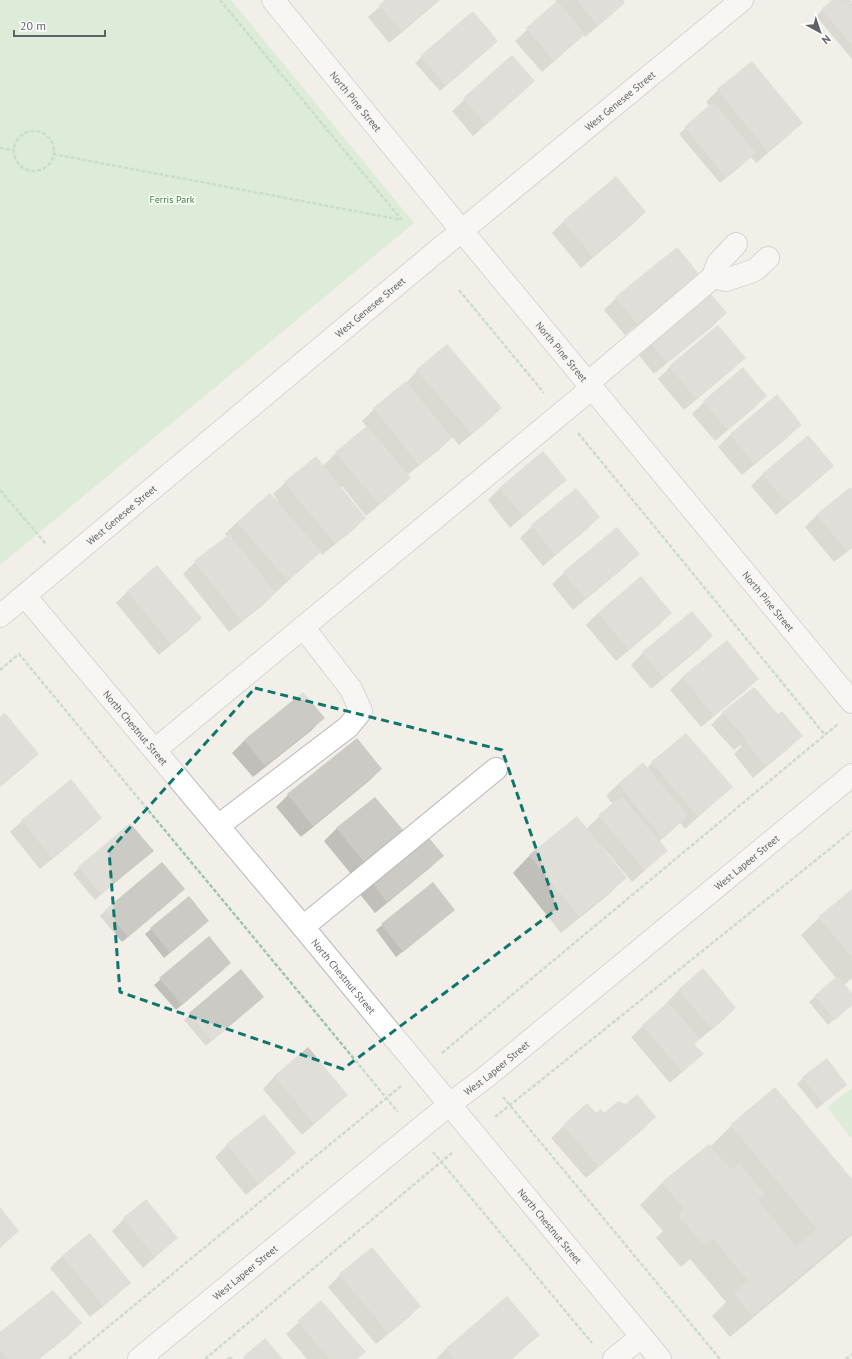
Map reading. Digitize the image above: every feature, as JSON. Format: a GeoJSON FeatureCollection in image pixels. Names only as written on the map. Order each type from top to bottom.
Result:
{"type":"FeatureCollection","features":[{"type":"Feature","properties":{"kind":"street","name":"North Pine Street"},"geometry":{"type":"LineString","coordinates":[[273,0],[462,231],[849,696]]}},
{"type":"Feature","properties":{"kind":"street","name":"West Genesee Street"},"geometry":{"type":"LineString","coordinates":[[0,616],[742,0]]}},
{"type":"Feature","properties":{"kind":"street"},"geometry":{"type":"LineString","coordinates":[[155,750],[561,413],[590,385],[712,277],[718,263],[736,244]]}},
{"type":"Feature","properties":{"kind":"street"},"geometry":{"type":"LineString","coordinates":[[712,277],[726,280],[755,270],[768,258]]}},
{"type":"Feature","properties":{"kind":"street","name":"North Chestnut Street"},"geometry":{"type":"LineString","coordinates":[[25,596],[304,927],[420,1070],[450,1104],[660,1359]]}},
{"type":"Feature","properties":{"kind":"street"},"geometry":{"type":"LineString","coordinates":[[218,826],[348,727],[361,711],[351,689],[303,627]]}},
{"type":"Feature","properties":{"kind":"street"},"geometry":{"type":"LineString","coordinates":[[304,927],[496,769]]}},
{"type":"Feature","properties":{"kind":"street","name":"West Lapeer Street"},"geometry":{"type":"LineString","coordinates":[[139,1359],[450,1104],[486,1077],[852,775]]}},
{"type":"Feature","properties":{"kind":"street"},"geometry":{"type":"LineString","coordinates":[[614,1359],[641,1337]]}},
{"type":"Feature","properties":{"kind":"path"},"geometry":{"type":"LineString","coordinates":[[53,154],[402,220],[220,0]]}},
{"type":"Feature","properties":{"kind":"path"},"geometry":{"type":"LineString","coordinates":[[29,131],[42,132],[52,141],[53,154],[51,161],[47,166],[35,171],[28,170],[22,167],[15,156],[15,144],[23,134],[29,131]]}},
{"type":"Feature","properties":{"kind":"path"},"geometry":{"type":"LineString","coordinates":[[0,148],[14,150]]}},
{"type":"Feature","properties":{"kind":"path"},"geometry":{"type":"LineString","coordinates":[[459,290],[825,734]]}},
{"type":"Feature","properties":{"kind":"path"},"geometry":{"type":"LineString","coordinates":[[0,490],[64,563]]}},
{"type":"Feature","properties":{"kind":"path"},"geometry":{"type":"LineString","coordinates":[[0,670],[20,654],[386,1099],[416,1132],[595,1347]]}},
{"type":"Feature","properties":{"kind":"path"},"geometry":{"type":"LineString","coordinates":[[69,1359],[386,1099],[841,721]]}},
{"type":"Feature","properties":{"kind":"path"},"geometry":{"type":"LineString","coordinates":[[205,1359],[474,1134],[852,831]]}},
{"type":"Feature","properties":{"kind":"path"},"geometry":{"type":"LineString","coordinates":[[486,1077],[720,1359]]}},
{"type":"Feature","properties":{"kind":"path"},"geometry":{"type":"LineString","coordinates":[[846,1359],[852,1354]]}},
{"type":"Feature","properties":{"kind":"highlighted area"},"geometry":{"type":"Polygon","coordinates":[[[255,688],[502,750],[557,909],[343,1069],[120,992],[109,851],[255,688]]]}},
{"type":"Feature","properties":{"kind":"green space","name":"Ferris Park"},"geometry":{"type":"Polygon","coordinates":[[[0,0],[231,0],[414,223],[0,565],[0,0]]]}},
{"type":"Feature","properties":{"kind":"green space"},"geometry":{"type":"Polygon","coordinates":[[[852,1088],[852,1137],[851,1138],[827,1107],[852,1088]]]}},
{"type":"Feature","properties":{"kind":"building"},"geometry":{"type":"Polygon","coordinates":[[[385,0],[439,0],[401,31],[379,5],[385,0]]]}},
{"type":"Feature","properties":{"kind":"building"},"geometry":{"type":"Polygon","coordinates":[[[577,0],[623,0],[625,3],[598,26],[577,0]]]}},
{"type":"Feature","properties":{"kind":"building"},"geometry":{"type":"Polygon","coordinates":[[[832,0],[852,1],[852,46],[821,9],[832,0]]]}},
{"type":"Feature","properties":{"kind":"building"},"geometry":{"type":"Polygon","coordinates":[[[557,1],[585,34],[554,61],[526,28],[557,1]]]}},
{"type":"Feature","properties":{"kind":"building"},"geometry":{"type":"Polygon","coordinates":[[[473,11],[498,41],[446,86],[420,56],[473,11]]]}},
{"type":"Feature","properties":{"kind":"building"},"geometry":{"type":"Polygon","coordinates":[[[512,55],[535,81],[486,125],[463,98],[512,55]]]}},
{"type":"Feature","properties":{"kind":"building"},"geometry":{"type":"Polygon","coordinates":[[[752,61],[803,123],[768,152],[717,89],[752,61]]]}},
{"type":"Feature","properties":{"kind":"building"},"geometry":{"type":"Polygon","coordinates":[[[713,102],[756,153],[727,178],[684,127],[713,102]]]}},
{"type":"Feature","properties":{"kind":"building"},"geometry":{"type":"Polygon","coordinates":[[[616,176],[646,212],[593,257],[563,221],[616,176]]]}},
{"type":"Feature","properties":{"kind":"building"},"geometry":{"type":"Polygon","coordinates":[[[677,247],[699,274],[637,324],[615,297],[677,247]]]}},
{"type":"Feature","properties":{"kind":"building"},"geometry":{"type":"Polygon","coordinates":[[[704,286],[727,313],[667,363],[644,336],[704,286]]]}},
{"type":"Feature","properties":{"kind":"building"},"geometry":{"type":"Polygon","coordinates":[[[718,325],[746,358],[696,399],[669,366],[718,325]]]}},
{"type":"Feature","properties":{"kind":"building"},"geometry":{"type":"Polygon","coordinates":[[[447,344],[502,408],[472,434],[416,370],[447,344]]]}},
{"type":"Feature","properties":{"kind":"building"},"geometry":{"type":"Polygon","coordinates":[[[743,367],[767,396],[727,430],[703,401],[743,367]]]}},
{"type":"Feature","properties":{"kind":"building"},"geometry":{"type":"Polygon","coordinates":[[[406,381],[452,438],[419,465],[373,408],[406,381]]]}},
{"type":"Feature","properties":{"kind":"building"},"geometry":{"type":"Polygon","coordinates":[[[777,394],[802,425],[754,464],[730,434],[777,394]]]}},
{"type":"Feature","properties":{"kind":"building"},"geometry":{"type":"Polygon","coordinates":[[[367,426],[411,478],[379,504],[335,452],[367,426]]]}},
{"type":"Feature","properties":{"kind":"building"},"geometry":{"type":"Polygon","coordinates":[[[808,435],[834,466],[788,504],[762,474],[808,435]]]}},
{"type":"Feature","properties":{"kind":"building"},"geometry":{"type":"Polygon","coordinates":[[[543,451],[567,480],[523,516],[499,488],[543,451]]]}},
{"type":"Feature","properties":{"kind":"building"},"geometry":{"type":"Polygon","coordinates":[[[316,456],[366,518],[335,544],[284,482],[316,456]]]}},
{"type":"Feature","properties":{"kind":"building"},"geometry":{"type":"Polygon","coordinates":[[[850,487],[852,489],[852,547],[847,551],[816,515],[850,487]]]}},
{"type":"Feature","properties":{"kind":"building"},"geometry":{"type":"Polygon","coordinates":[[[576,488],[600,517],[555,555],[531,525],[576,488]]]}},
{"type":"Feature","properties":{"kind":"building"},"geometry":{"type":"Polygon","coordinates":[[[270,493],[321,552],[288,581],[237,522],[270,493]]]}},
{"type":"Feature","properties":{"kind":"building"},"geometry":{"type":"Polygon","coordinates":[[[617,527],[640,554],[585,599],[563,572],[617,527]]]}},
{"type":"Feature","properties":{"kind":"building"},"geometry":{"type":"Polygon","coordinates":[[[229,534],[276,593],[242,621],[194,561],[229,534]]]}},
{"type":"Feature","properties":{"kind":"building"},"geometry":{"type":"Polygon","coordinates":[[[157,565],[202,618],[171,644],[127,591],[157,565]]]}},
{"type":"Feature","properties":{"kind":"building"},"geometry":{"type":"Polygon","coordinates":[[[641,576],[672,613],[629,650],[598,613],[641,576]]]}},
{"type":"Feature","properties":{"kind":"building"},"geometry":{"type":"Polygon","coordinates":[[[692,611],[713,636],[663,678],[642,652],[692,611]]]}},
{"type":"Feature","properties":{"kind":"building"},"geometry":{"type":"Polygon","coordinates":[[[727,640],[759,679],[714,716],[682,677],[727,640]]]}},
{"type":"Feature","properties":{"kind":"building"},"geometry":{"type":"Polygon","coordinates":[[[754,687],[778,714],[782,711],[803,736],[766,767],[745,741],[775,716],[746,739],[722,712],[754,687]]]}},
{"type":"Feature","properties":{"kind":"building"},"geometry":{"type":"Polygon","coordinates":[[[303,692],[325,718],[265,766],[244,740],[303,692]]]}},
{"type":"Feature","properties":{"kind":"building"},"geometry":{"type":"Polygon","coordinates":[[[5,713],[39,754],[0,786],[0,717],[5,713]]]}},
{"type":"Feature","properties":{"kind":"building"},"geometry":{"type":"Polygon","coordinates":[[[686,733],[733,787],[698,817],[651,762],[686,733]]]}},
{"type":"Feature","properties":{"kind":"building"},"geometry":{"type":"Polygon","coordinates":[[[357,738],[382,769],[313,826],[287,794],[357,738]]]}},
{"type":"Feature","properties":{"kind":"building"},"geometry":{"type":"Polygon","coordinates":[[[643,762],[688,816],[662,838],[618,784],[643,762]]]}},
{"type":"Feature","properties":{"kind":"building"},"geometry":{"type":"Polygon","coordinates":[[[71,779],[102,818],[52,858],[21,820],[71,779]]]}},
{"type":"Feature","properties":{"kind":"building"},"geometry":{"type":"Polygon","coordinates":[[[622,796],[668,851],[644,870],[598,815],[622,796]]]}},
{"type":"Feature","properties":{"kind":"building"},"geometry":{"type":"Polygon","coordinates":[[[375,797],[403,830],[364,862],[336,828],[375,797]]]}},
{"type":"Feature","properties":{"kind":"building"},"geometry":{"type":"Polygon","coordinates":[[[577,816],[627,878],[579,916],[529,855],[577,816]]]}},
{"type":"Feature","properties":{"kind":"building"},"geometry":{"type":"Polygon","coordinates":[[[130,823],[154,851],[101,894],[78,867],[130,823]]]}},
{"type":"Feature","properties":{"kind":"building"},"geometry":{"type":"Polygon","coordinates":[[[425,833],[444,856],[387,902],[369,879],[425,833]]]}},
{"type":"Feature","properties":{"kind":"building"},"geometry":{"type":"Polygon","coordinates":[[[162,862],[185,889],[128,937],[105,910],[162,862]]]}},
{"type":"Feature","properties":{"kind":"building"},"geometry":{"type":"Polygon","coordinates":[[[433,882],[455,910],[403,952],[381,924],[433,882]]]}},
{"type":"Feature","properties":{"kind":"building"},"geometry":{"type":"Polygon","coordinates":[[[852,889],[852,958],[818,917],[852,889]]]}},
{"type":"Feature","properties":{"kind":"building"},"geometry":{"type":"Polygon","coordinates":[[[189,896],[209,921],[170,953],[150,928],[189,896]]]}},
{"type":"Feature","properties":{"kind":"building"},"geometry":{"type":"Polygon","coordinates":[[[209,936],[231,963],[182,1005],[159,978],[209,936]]]}},
{"type":"Feature","properties":{"kind":"building"},"geometry":{"type":"Polygon","coordinates":[[[703,968],[736,1008],[712,1029],[678,990],[703,968]]]}},
{"type":"Feature","properties":{"kind":"building"},"geometry":{"type":"Polygon","coordinates":[[[241,969],[264,997],[212,1041],[189,1013],[241,969]]]}},
{"type":"Feature","properties":{"kind":"building"},"geometry":{"type":"Polygon","coordinates":[[[837,976],[852,993],[852,1005],[835,1020],[814,996],[837,976]]]}},
{"type":"Feature","properties":{"kind":"building"},"geometry":{"type":"Polygon","coordinates":[[[668,1002],[700,1039],[694,1044],[704,1054],[682,1072],[642,1025],[668,1002]]]}},
{"type":"Feature","properties":{"kind":"building"},"geometry":{"type":"Polygon","coordinates":[[[308,1047],[348,1095],[314,1124],[274,1076],[308,1047]]]}},
{"type":"Feature","properties":{"kind":"building"},"geometry":{"type":"Polygon","coordinates":[[[827,1058],[847,1085],[823,1104],[802,1077],[827,1058]]]}},
{"type":"Feature","properties":{"kind":"building"},"geometry":{"type":"Polygon","coordinates":[[[775,1087],[852,1179],[852,1232],[752,1316],[734,1293],[748,1281],[713,1238],[704,1246],[678,1215],[684,1209],[662,1182],[709,1144],[731,1170],[739,1163],[766,1195],[757,1199],[796,1247],[817,1229],[730,1125],[775,1087]]]}},
{"type":"Feature","properties":{"kind":"building"},"geometry":{"type":"Polygon","coordinates":[[[637,1094],[656,1117],[599,1167],[563,1125],[587,1103],[596,1113],[601,1109],[604,1113],[618,1101],[626,1104],[637,1094]]]}},
{"type":"Feature","properties":{"kind":"building"},"geometry":{"type":"Polygon","coordinates":[[[264,1114],[296,1153],[259,1184],[226,1144],[264,1114]]]}},
{"type":"Feature","properties":{"kind":"building"},"geometry":{"type":"Polygon","coordinates":[[[146,1199],[178,1238],[155,1257],[123,1218],[146,1199]]]}},
{"type":"Feature","properties":{"kind":"building"},"geometry":{"type":"Polygon","coordinates":[[[0,1207],[19,1231],[0,1247],[0,1207]]]}},
{"type":"Feature","properties":{"kind":"building"},"geometry":{"type":"Polygon","coordinates":[[[90,1233],[131,1283],[103,1306],[62,1256],[90,1233]]]}},
{"type":"Feature","properties":{"kind":"building"},"geometry":{"type":"Polygon","coordinates":[[[372,1247],[421,1306],[388,1333],[339,1274],[372,1247]]]}},
{"type":"Feature","properties":{"kind":"building"},"geometry":{"type":"Polygon","coordinates":[[[53,1290],[82,1323],[38,1359],[8,1359],[0,1350],[0,1332],[53,1290]]]}},
{"type":"Feature","properties":{"kind":"building"},"geometry":{"type":"Polygon","coordinates":[[[507,1296],[540,1335],[511,1359],[454,1359],[445,1349],[507,1296]]]}},
{"type":"Feature","properties":{"kind":"building"},"geometry":{"type":"Polygon","coordinates":[[[321,1300],[366,1352],[357,1359],[329,1359],[297,1321],[321,1300]]]}},
{"type":"Feature","properties":{"kind":"building"},"geometry":{"type":"Polygon","coordinates":[[[265,1338],[283,1359],[244,1359],[243,1357],[265,1338]]]}}]}
